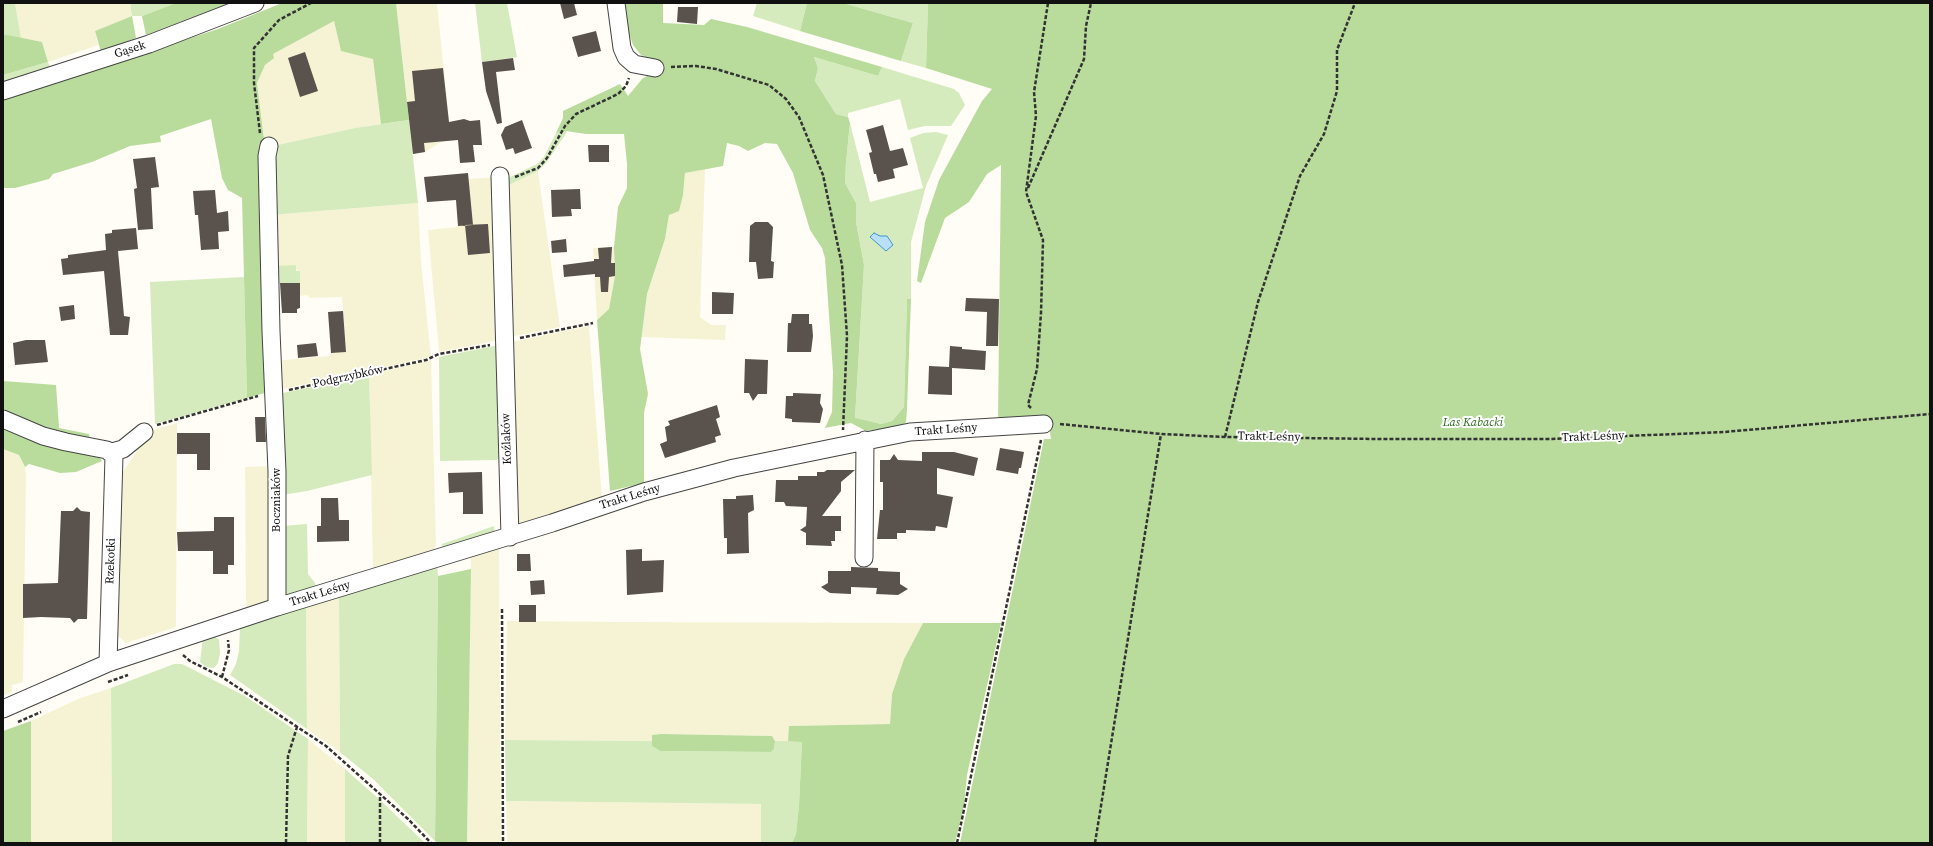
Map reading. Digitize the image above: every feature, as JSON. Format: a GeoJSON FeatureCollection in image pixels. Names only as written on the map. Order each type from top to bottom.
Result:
{"type":"FeatureCollection","features":[{"type":"Feature","properties":{"kind":"street","name":"Gąsek"},"geometry":{"type":"LineString","coordinates":[[3,90],[150,44],[255,3]]}},
{"type":"Feature","properties":{"kind":"street"},"geometry":{"type":"LineString","coordinates":[[616,3],[622,48],[626,57],[634,64],[655,68]]}},
{"type":"Feature","properties":{"kind":"street","name":"Boczniaków"},"geometry":{"type":"LineString","coordinates":[[268,151],[277,471],[277,607]]}},
{"type":"Feature","properties":{"kind":"street","name":"Koźlaków"},"geometry":{"type":"LineString","coordinates":[[500,180],[510,536]]}},
{"type":"Feature","properties":{"kind":"street"},"geometry":{"type":"LineString","coordinates":[[3,420],[43,436],[66,442],[102,448],[113,456],[144,432]]}},
{"type":"Feature","properties":{"kind":"street","name":"Trakt Leśny"},"geometry":{"type":"LineString","coordinates":[[3,709],[108,662],[277,607],[510,536],[644,492],[734,468],[865,440],[922,431],[1044,424]]}},
{"type":"Feature","properties":{"kind":"street"},"geometry":{"type":"LineString","coordinates":[[864,558],[865,440]]}},
{"type":"Feature","properties":{"kind":"street","name":"Rzekotki"},"geometry":{"type":"LineString","coordinates":[[108,662],[113,456]]}},
{"type":"Feature","properties":{"kind":"path"},"geometry":{"type":"LineString","coordinates":[[268,151],[262,147],[254,82],[254,48],[279,20],[311,3]]}},
{"type":"Feature","properties":{"kind":"path"},"geometry":{"type":"LineString","coordinates":[[957,843],[1022,537],[1044,424],[1028,405],[1037,369],[1042,313],[1043,240],[1026,192],[1036,116],[1034,92],[1048,3]]}},
{"type":"Feature","properties":{"kind":"path"},"geometry":{"type":"LineString","coordinates":[[1026,192],[1084,59],[1086,26],[1091,3]]}},
{"type":"Feature","properties":{"kind":"path"},"geometry":{"type":"LineString","coordinates":[[1225,437],[1258,302],[1300,176],[1324,134],[1337,91],[1337,50],[1355,3]]}},
{"type":"Feature","properties":{"kind":"path"},"geometry":{"type":"LineString","coordinates":[[500,180],[538,168],[547,158],[565,126],[576,114],[618,94],[626,86],[634,64]]}},
{"type":"Feature","properties":{"kind":"path"},"geometry":{"type":"LineString","coordinates":[[655,68],[696,66],[716,68],[752,79],[769,85],[786,99],[799,117],[823,175],[842,265],[848,336],[843,423],[844,444]]}},
{"type":"Feature","properties":{"kind":"path","name":"Podgrzybków"},"geometry":{"type":"LineString","coordinates":[[144,432],[155,426],[274,393],[426,360],[439,354],[593,323]]}},
{"type":"Feature","properties":{"kind":"path","name":"Trakt Leśny"},"geometry":{"type":"LineString","coordinates":[[1044,424],[1161,434],[1225,437],[1552,439],[1724,432],[1930,414]]}},
{"type":"Feature","properties":{"kind":"path"},"geometry":{"type":"LineString","coordinates":[[1095,843],[1161,434]]}},
{"type":"Feature","properties":{"kind":"path"},"geometry":{"type":"LineString","coordinates":[[502,609],[503,843]]}},
{"type":"Feature","properties":{"kind":"path"},"geometry":{"type":"LineString","coordinates":[[222,677],[229,650],[226,624]]}},
{"type":"Feature","properties":{"kind":"path"},"geometry":{"type":"LineString","coordinates":[[177,640],[180,651],[190,661],[222,677],[326,746],[408,819],[431,843]]}},
{"type":"Feature","properties":{"kind":"path"},"geometry":{"type":"LineString","coordinates":[[286,843],[288,756],[297,727]]}},
{"type":"Feature","properties":{"kind":"path"},"geometry":{"type":"LineString","coordinates":[[380,794],[380,843]]}},
{"type":"Feature","properties":{"kind":"shaded area"},"geometry":{"type":"Polygon","coordinates":[[[15,3],[130,3],[132,16],[95,31],[98,45],[48,62],[42,42],[21,38],[15,3]]]}},
{"type":"Feature","properties":{"kind":"shaded area"},"geometry":{"type":"Polygon","coordinates":[[[396,3],[437,3],[451,141],[441,142],[425,152],[413,154],[396,3]]]}},
{"type":"Feature","properties":{"kind":"shaded area"},"geometry":{"type":"Polygon","coordinates":[[[334,21],[341,51],[373,58],[381,124],[355,128],[265,148],[257,83],[265,65],[273,58],[273,54],[334,21]]]}},
{"type":"Feature","properties":{"kind":"shaded area"},"geometry":{"type":"Polygon","coordinates":[[[705,169],[700,317],[711,325],[726,325],[725,340],[641,337],[647,294],[665,239],[669,215],[683,195],[685,173],[705,169]]]}},
{"type":"Feature","properties":{"kind":"shaded area"},"geometry":{"type":"Polygon","coordinates":[[[538,171],[560,327],[510,337],[505,187],[538,171]]]}},
{"type":"Feature","properties":{"kind":"shaded area"},"geometry":{"type":"Polygon","coordinates":[[[496,177],[499,340],[439,352],[428,230],[458,227],[454,180],[496,177]]]}},
{"type":"Feature","properties":{"kind":"shaded area"},"geometry":{"type":"Polygon","coordinates":[[[418,203],[421,262],[431,357],[278,390],[275,361],[330,356],[331,353],[346,351],[342,297],[310,298],[307,295],[300,296],[300,271],[272,266],[271,215],[418,203]]]}},
{"type":"Feature","properties":{"kind":"shaded area"},"geometry":{"type":"Polygon","coordinates":[[[614,247],[615,276],[609,309],[597,320],[593,248],[614,247]]]}},
{"type":"Feature","properties":{"kind":"shaded area"},"geometry":{"type":"Polygon","coordinates":[[[589,326],[602,500],[516,527],[507,343],[589,326]]]}},
{"type":"Feature","properties":{"kind":"shaded area"},"geometry":{"type":"Polygon","coordinates":[[[431,360],[436,544],[433,552],[373,572],[369,375],[431,360]]]}},
{"type":"Feature","properties":{"kind":"shaded area"},"geometry":{"type":"Polygon","coordinates":[[[177,423],[176,627],[126,643],[117,635],[121,475],[150,431],[177,423]]]}},
{"type":"Feature","properties":{"kind":"shaded area"},"geometry":{"type":"Polygon","coordinates":[[[3,449],[19,455],[25,467],[26,476],[23,682],[12,685],[12,692],[3,696],[3,449]]]}},
{"type":"Feature","properties":{"kind":"shaded area"},"geometry":{"type":"Polygon","coordinates":[[[272,466],[271,598],[266,603],[246,610],[245,467],[272,466]]]}},
{"type":"Feature","properties":{"kind":"shaded area"},"geometry":{"type":"Polygon","coordinates":[[[499,549],[501,843],[467,843],[471,555],[499,549]]]}},
{"type":"Feature","properties":{"kind":"shaded area"},"geometry":{"type":"Polygon","coordinates":[[[339,594],[340,752],[307,729],[306,604],[339,594]]]}},
{"type":"Feature","properties":{"kind":"shaded area"},"geometry":{"type":"Polygon","coordinates":[[[507,621],[923,623],[904,659],[892,694],[890,724],[790,726],[788,741],[775,741],[772,736],[661,734],[652,735],[652,741],[505,740],[507,621]]]}},
{"type":"Feature","properties":{"kind":"shaded area"},"geometry":{"type":"Polygon","coordinates":[[[111,688],[112,843],[31,843],[31,721],[78,699],[111,688]]]}},
{"type":"Feature","properties":{"kind":"shaded area"},"geometry":{"type":"Polygon","coordinates":[[[308,739],[345,769],[345,843],[307,843],[308,739]]]}},
{"type":"Feature","properties":{"kind":"shaded area"},"geometry":{"type":"Polygon","coordinates":[[[506,801],[761,804],[761,843],[507,843],[506,801]]]}},
{"type":"Feature","properties":{"kind":"green space"},"geometry":{"type":"Polygon","coordinates":[[[3,3],[15,3],[21,38],[3,34],[3,3]]]}},
{"type":"Feature","properties":{"kind":"green space"},"geometry":{"type":"Polygon","coordinates":[[[130,3],[176,3],[142,16],[132,16],[130,3]]]}},
{"type":"Feature","properties":{"kind":"green space"},"geometry":{"type":"Polygon","coordinates":[[[176,3],[229,3],[146,35],[142,16],[176,3]]]}},
{"type":"Feature","properties":{"kind":"green space"},"geometry":{"type":"Polygon","coordinates":[[[282,3],[396,3],[409,120],[381,124],[373,59],[341,51],[334,21],[273,54],[274,58],[265,65],[257,83],[265,148],[268,392],[247,398],[242,198],[228,190],[222,178],[211,119],[160,136],[161,142],[130,146],[92,162],[53,174],[49,179],[15,188],[3,188],[3,99],[218,29],[282,3]]]}},
{"type":"Feature","properties":{"kind":"green space"},"geometry":{"type":"Polygon","coordinates":[[[475,3],[507,3],[517,57],[482,62],[475,3]]]}},
{"type":"Feature","properties":{"kind":"green space"},"geometry":{"type":"Polygon","coordinates":[[[621,3],[663,3],[663,23],[704,25],[711,19],[747,27],[882,67],[878,76],[814,57],[818,68],[815,81],[836,114],[848,117],[850,123],[845,183],[856,203],[856,222],[864,265],[855,418],[881,424],[892,421],[904,407],[907,299],[911,299],[907,409],[906,422],[902,426],[866,431],[851,423],[825,428],[832,412],[833,372],[825,258],[822,248],[810,230],[793,173],[777,144],[765,143],[748,151],[739,146],[727,143],[723,166],[685,173],[683,195],[679,211],[669,215],[665,239],[647,294],[640,349],[648,394],[644,413],[644,483],[610,491],[597,320],[609,309],[615,276],[614,247],[618,207],[627,188],[627,164],[624,134],[586,134],[566,131],[556,133],[563,118],[563,111],[620,84],[628,96],[643,78],[651,74],[653,60],[641,55],[633,45],[623,15],[621,3]]]}},
{"type":"Feature","properties":{"kind":"green space"},"geometry":{"type":"Polygon","coordinates":[[[757,3],[807,3],[800,31],[753,16],[757,3]]]}},
{"type":"Feature","properties":{"kind":"green space"},"geometry":{"type":"Polygon","coordinates":[[[807,3],[843,3],[913,23],[901,61],[800,31],[807,3]]]}},
{"type":"Feature","properties":{"kind":"green space"},"geometry":{"type":"Polygon","coordinates":[[[843,3],[928,3],[926,68],[901,61],[913,23],[843,3]]]}},
{"type":"Feature","properties":{"kind":"green space","name":"Las Kabacki"},"geometry":{"type":"Polygon","coordinates":[[[928,3],[1930,3],[1930,843],[960,843],[1044,439],[1051,439],[1048,418],[998,420],[1001,165],[987,174],[969,202],[945,218],[921,283],[917,281],[925,222],[939,180],[982,101],[992,89],[926,68],[928,3]]]}},
{"type":"Feature","properties":{"kind":"green space"},"geometry":{"type":"Polygon","coordinates":[[[132,16],[136,38],[101,52],[95,31],[132,16]]]}},
{"type":"Feature","properties":{"kind":"green space"},"geometry":{"type":"Polygon","coordinates":[[[3,34],[42,42],[48,62],[3,75],[3,34]]]}},
{"type":"Feature","properties":{"kind":"green space"},"geometry":{"type":"Polygon","coordinates":[[[814,57],[878,76],[882,67],[954,89],[959,93],[965,105],[951,126],[925,126],[908,130],[900,99],[848,113],[848,117],[836,114],[815,81],[818,68],[814,57]]]}},
{"type":"Feature","properties":{"kind":"green space"},"geometry":{"type":"Polygon","coordinates":[[[48,62],[51,69],[3,84],[3,75],[48,62]]]}},
{"type":"Feature","properties":{"kind":"green space"},"geometry":{"type":"Polygon","coordinates":[[[409,120],[418,203],[271,215],[273,146],[355,128],[409,120]]]}},
{"type":"Feature","properties":{"kind":"green space"},"geometry":{"type":"Polygon","coordinates":[[[850,123],[870,202],[923,188],[910,138],[923,133],[936,132],[948,135],[926,186],[911,242],[911,299],[907,299],[904,407],[892,421],[881,424],[855,419],[864,265],[856,222],[856,203],[845,183],[850,123]]]}},
{"type":"Feature","properties":{"kind":"green space"},"geometry":{"type":"Polygon","coordinates":[[[567,132],[546,163],[538,171],[505,187],[506,179],[537,164],[544,157],[556,133],[567,132]]]}},
{"type":"Feature","properties":{"kind":"green space"},"geometry":{"type":"Polygon","coordinates":[[[296,265],[296,271],[300,271],[300,283],[273,284],[272,266],[296,265]]]}},
{"type":"Feature","properties":{"kind":"green space"},"geometry":{"type":"Polygon","coordinates":[[[244,277],[247,398],[155,424],[150,282],[244,277]]]}},
{"type":"Feature","properties":{"kind":"green space"},"geometry":{"type":"Polygon","coordinates":[[[499,345],[503,452],[497,460],[440,461],[439,357],[499,345]]]}},
{"type":"Feature","properties":{"kind":"green space"},"geometry":{"type":"Polygon","coordinates":[[[369,375],[372,475],[307,491],[282,495],[278,394],[369,375]]]}},
{"type":"Feature","properties":{"kind":"green space"},"geometry":{"type":"Polygon","coordinates":[[[3,381],[56,385],[59,428],[89,434],[90,440],[56,433],[3,409],[3,381]]]}},
{"type":"Feature","properties":{"kind":"green space"},"geometry":{"type":"Polygon","coordinates":[[[3,427],[96,452],[102,461],[76,472],[60,473],[29,464],[25,467],[19,455],[3,449],[3,427]]]}},
{"type":"Feature","properties":{"kind":"green space"},"geometry":{"type":"Polygon","coordinates":[[[307,524],[308,574],[315,583],[316,588],[287,595],[283,593],[282,526],[307,524]]]}},
{"type":"Feature","properties":{"kind":"green space"},"geometry":{"type":"Polygon","coordinates":[[[494,526],[495,537],[442,552],[442,544],[494,526]]]}},
{"type":"Feature","properties":{"kind":"green space"},"geometry":{"type":"Polygon","coordinates":[[[437,565],[435,841],[373,779],[340,752],[339,594],[437,565]]]}},
{"type":"Feature","properties":{"kind":"green space"},"geometry":{"type":"Polygon","coordinates":[[[471,569],[467,843],[438,843],[435,841],[438,576],[471,569]]]}},
{"type":"Feature","properties":{"kind":"green space"},"geometry":{"type":"Polygon","coordinates":[[[306,604],[307,729],[230,675],[236,664],[239,651],[240,627],[306,604]]]}},
{"type":"Feature","properties":{"kind":"green space"},"geometry":{"type":"Polygon","coordinates":[[[923,623],[1001,623],[967,775],[964,805],[955,843],[792,843],[796,834],[799,805],[802,742],[788,741],[789,726],[890,724],[892,694],[904,659],[923,623]]]}},
{"type":"Feature","properties":{"kind":"green space"},"geometry":{"type":"Polygon","coordinates":[[[214,636],[219,640],[220,653],[218,663],[214,668],[206,667],[200,662],[203,637],[214,636]]]}},
{"type":"Feature","properties":{"kind":"green space"},"geometry":{"type":"Polygon","coordinates":[[[174,664],[182,664],[245,696],[308,739],[307,843],[112,843],[111,688],[174,664]]]}},
{"type":"Feature","properties":{"kind":"green space"},"geometry":{"type":"Polygon","coordinates":[[[31,721],[31,843],[3,843],[3,731],[31,721]]]}},
{"type":"Feature","properties":{"kind":"green space"},"geometry":{"type":"Polygon","coordinates":[[[652,735],[772,736],[775,741],[774,749],[771,752],[660,751],[652,746],[652,735]]]}},
{"type":"Feature","properties":{"kind":"green space"},"geometry":{"type":"Polygon","coordinates":[[[505,740],[652,741],[652,746],[660,751],[771,752],[774,749],[775,741],[802,741],[796,834],[792,843],[761,843],[761,804],[506,801],[505,740]]]}},
{"type":"Feature","properties":{"kind":"green space"},"geometry":{"type":"Polygon","coordinates":[[[345,769],[380,800],[425,843],[345,843],[345,769]]]}},
{"type":"Feature","properties":{"kind":"water"},"geometry":{"type":"Polygon","coordinates":[[[874,233],[880,236],[887,236],[893,245],[886,251],[870,237],[874,233]]]}},
{"type":"Feature","properties":{"kind":"building"},"geometry":{"type":"Polygon","coordinates":[[[560,3],[574,3],[577,15],[564,19],[560,3]]]}},
{"type":"Feature","properties":{"kind":"building"},"geometry":{"type":"Polygon","coordinates":[[[678,7],[698,7],[697,24],[677,22],[678,7]]]}},
{"type":"Feature","properties":{"kind":"building"},"geometry":{"type":"Polygon","coordinates":[[[596,31],[601,51],[578,57],[572,37],[596,31]]]}},
{"type":"Feature","properties":{"kind":"building"},"geometry":{"type":"Polygon","coordinates":[[[305,52],[318,91],[300,97],[288,58],[305,52]]]}},
{"type":"Feature","properties":{"kind":"building"},"geometry":{"type":"Polygon","coordinates":[[[513,58],[515,70],[496,72],[502,123],[497,124],[486,91],[482,62],[513,58]]]}},
{"type":"Feature","properties":{"kind":"building"},"geometry":{"type":"Polygon","coordinates":[[[443,68],[449,122],[464,119],[470,121],[480,120],[482,145],[473,145],[475,162],[460,163],[458,140],[424,143],[425,152],[413,154],[407,102],[415,101],[412,71],[443,68]]]}},
{"type":"Feature","properties":{"kind":"building"},"geometry":{"type":"Polygon","coordinates":[[[522,120],[532,148],[515,154],[513,148],[506,150],[501,135],[505,127],[522,120]]]}},
{"type":"Feature","properties":{"kind":"building"},"geometry":{"type":"Polygon","coordinates":[[[883,125],[890,151],[903,148],[908,165],[893,169],[895,178],[878,182],[876,174],[874,174],[869,153],[872,152],[866,130],[883,125]]]}},
{"type":"Feature","properties":{"kind":"building"},"geometry":{"type":"Polygon","coordinates":[[[588,145],[609,145],[609,162],[589,162],[588,145]]]}},
{"type":"Feature","properties":{"kind":"building"},"geometry":{"type":"Polygon","coordinates":[[[155,157],[159,187],[151,188],[153,229],[138,230],[134,189],[137,188],[133,159],[155,157]]]}},
{"type":"Feature","properties":{"kind":"building"},"geometry":{"type":"Polygon","coordinates":[[[468,173],[473,225],[458,226],[456,200],[427,202],[424,177],[468,173]]]}},
{"type":"Feature","properties":{"kind":"building"},"geometry":{"type":"Polygon","coordinates":[[[580,189],[581,209],[571,209],[572,216],[552,217],[551,190],[580,189]]]}},
{"type":"Feature","properties":{"kind":"building"},"geometry":{"type":"Polygon","coordinates":[[[215,190],[217,213],[228,211],[229,231],[218,232],[219,249],[201,250],[198,215],[195,215],[193,191],[215,190]]]}},
{"type":"Feature","properties":{"kind":"building"},"geometry":{"type":"Polygon","coordinates":[[[755,222],[768,222],[773,227],[771,261],[774,262],[773,278],[758,279],[756,262],[749,262],[750,226],[755,222]]]}},
{"type":"Feature","properties":{"kind":"building"},"geometry":{"type":"Polygon","coordinates":[[[488,224],[490,253],[468,255],[465,225],[488,224]]]}},
{"type":"Feature","properties":{"kind":"building"},"geometry":{"type":"Polygon","coordinates":[[[136,228],[138,249],[118,251],[124,316],[130,317],[128,335],[110,335],[104,271],[63,275],[61,259],[68,258],[68,255],[106,250],[105,234],[112,233],[112,230],[136,228]]]}},
{"type":"Feature","properties":{"kind":"building"},"geometry":{"type":"Polygon","coordinates":[[[566,239],[567,252],[552,253],[551,241],[566,239]]]}},
{"type":"Feature","properties":{"kind":"building"},"geometry":{"type":"Polygon","coordinates":[[[612,247],[611,263],[615,263],[615,276],[609,277],[608,292],[601,292],[600,277],[595,277],[595,274],[564,277],[563,265],[594,261],[594,259],[599,259],[598,248],[612,247]]]}},
{"type":"Feature","properties":{"kind":"building"},"geometry":{"type":"Polygon","coordinates":[[[280,283],[300,283],[300,308],[297,309],[297,313],[282,313],[280,283]]]}},
{"type":"Feature","properties":{"kind":"building"},"geometry":{"type":"Polygon","coordinates":[[[712,292],[734,293],[733,314],[712,314],[712,292]]]}},
{"type":"Feature","properties":{"kind":"building"},"geometry":{"type":"Polygon","coordinates":[[[966,298],[999,299],[998,346],[986,346],[987,312],[965,311],[966,298]]]}},
{"type":"Feature","properties":{"kind":"building"},"geometry":{"type":"Polygon","coordinates":[[[74,305],[75,319],[61,321],[59,307],[74,305]]]}},
{"type":"Feature","properties":{"kind":"building"},"geometry":{"type":"Polygon","coordinates":[[[343,311],[346,352],[331,353],[328,312],[343,311]]]}},
{"type":"Feature","properties":{"kind":"building"},"geometry":{"type":"Polygon","coordinates":[[[792,314],[809,314],[809,324],[812,324],[813,336],[811,352],[787,352],[788,323],[791,323],[792,314]]]}},
{"type":"Feature","properties":{"kind":"building"},"geometry":{"type":"Polygon","coordinates":[[[26,340],[45,340],[48,362],[15,365],[13,343],[26,340]]]}},
{"type":"Feature","properties":{"kind":"building"},"geometry":{"type":"Polygon","coordinates":[[[316,343],[318,356],[298,358],[297,345],[316,343]]]}},
{"type":"Feature","properties":{"kind":"building"},"geometry":{"type":"Polygon","coordinates":[[[950,346],[962,347],[962,349],[986,351],[985,370],[952,368],[952,395],[928,394],[929,366],[949,367],[950,346]]]}},
{"type":"Feature","properties":{"kind":"building"},"geometry":{"type":"Polygon","coordinates":[[[745,359],[768,360],[767,394],[758,394],[753,401],[749,393],[744,393],[745,359]]]}},
{"type":"Feature","properties":{"kind":"building"},"geometry":{"type":"Polygon","coordinates":[[[793,393],[821,394],[820,403],[823,409],[820,423],[792,422],[792,419],[785,418],[786,396],[793,396],[793,393]]]}},
{"type":"Feature","properties":{"kind":"building"},"geometry":{"type":"Polygon","coordinates":[[[717,405],[720,417],[716,419],[721,435],[715,437],[716,442],[665,458],[660,444],[667,441],[665,427],[670,425],[668,421],[717,405]]]}},
{"type":"Feature","properties":{"kind":"building"},"geometry":{"type":"Polygon","coordinates":[[[255,417],[265,417],[266,442],[256,442],[255,417]]]}},
{"type":"Feature","properties":{"kind":"building"},"geometry":{"type":"Polygon","coordinates":[[[177,433],[210,433],[210,470],[197,470],[197,454],[177,454],[177,433]]]}},
{"type":"Feature","properties":{"kind":"building"},"geometry":{"type":"Polygon","coordinates":[[[1000,448],[1024,452],[1021,468],[1019,468],[1018,474],[996,470],[1000,448]]]}},
{"type":"Feature","properties":{"kind":"building"},"geometry":{"type":"Polygon","coordinates":[[[922,452],[954,452],[978,458],[974,476],[937,468],[937,494],[953,497],[947,528],[936,526],[935,531],[906,530],[906,533],[897,533],[897,539],[877,539],[880,510],[883,510],[883,482],[880,482],[880,460],[890,460],[894,454],[898,460],[922,461],[922,452]]]}},
{"type":"Feature","properties":{"kind":"building"},"geometry":{"type":"Polygon","coordinates":[[[827,470],[855,470],[841,482],[841,491],[822,516],[841,516],[841,531],[835,531],[835,541],[831,541],[832,546],[806,545],[806,533],[800,530],[806,526],[807,507],[786,506],[784,502],[775,502],[776,480],[798,480],[798,476],[817,476],[817,472],[824,472],[827,470]]]}},
{"type":"Feature","properties":{"kind":"building"},"geometry":{"type":"Polygon","coordinates":[[[482,472],[483,514],[463,514],[463,492],[449,493],[448,473],[482,472]]]}},
{"type":"Feature","properties":{"kind":"building"},"geometry":{"type":"Polygon","coordinates":[[[753,495],[754,510],[748,513],[749,553],[727,554],[727,538],[724,538],[723,499],[736,499],[736,496],[753,495]]]}},
{"type":"Feature","properties":{"kind":"building"},"geometry":{"type":"Polygon","coordinates":[[[321,498],[338,498],[339,520],[349,520],[349,541],[317,542],[317,526],[321,526],[321,498]]]}},
{"type":"Feature","properties":{"kind":"building"},"geometry":{"type":"Polygon","coordinates":[[[77,507],[81,511],[90,512],[87,619],[78,619],[74,623],[70,618],[23,618],[23,584],[58,583],[61,511],[73,511],[77,507]]]}},
{"type":"Feature","properties":{"kind":"building"},"geometry":{"type":"Polygon","coordinates":[[[214,517],[234,517],[234,565],[228,565],[228,574],[213,574],[213,551],[178,551],[177,532],[214,531],[214,517]]]}},
{"type":"Feature","properties":{"kind":"building"},"geometry":{"type":"Polygon","coordinates":[[[642,549],[642,561],[664,560],[663,592],[627,595],[626,550],[642,549]]]}},
{"type":"Feature","properties":{"kind":"building"},"geometry":{"type":"Polygon","coordinates":[[[517,554],[530,554],[531,571],[517,571],[517,554]]]}},
{"type":"Feature","properties":{"kind":"building"},"geometry":{"type":"Polygon","coordinates":[[[851,567],[878,568],[878,571],[900,572],[900,584],[908,589],[898,595],[876,594],[877,588],[851,587],[851,594],[830,593],[821,587],[828,583],[828,571],[851,571],[851,567]]]}},
{"type":"Feature","properties":{"kind":"building"},"geometry":{"type":"Polygon","coordinates":[[[544,580],[545,594],[531,595],[530,581],[544,580]]]}},
{"type":"Feature","properties":{"kind":"building"},"geometry":{"type":"Polygon","coordinates":[[[519,605],[536,605],[536,622],[519,622],[519,605]]]}}]}
